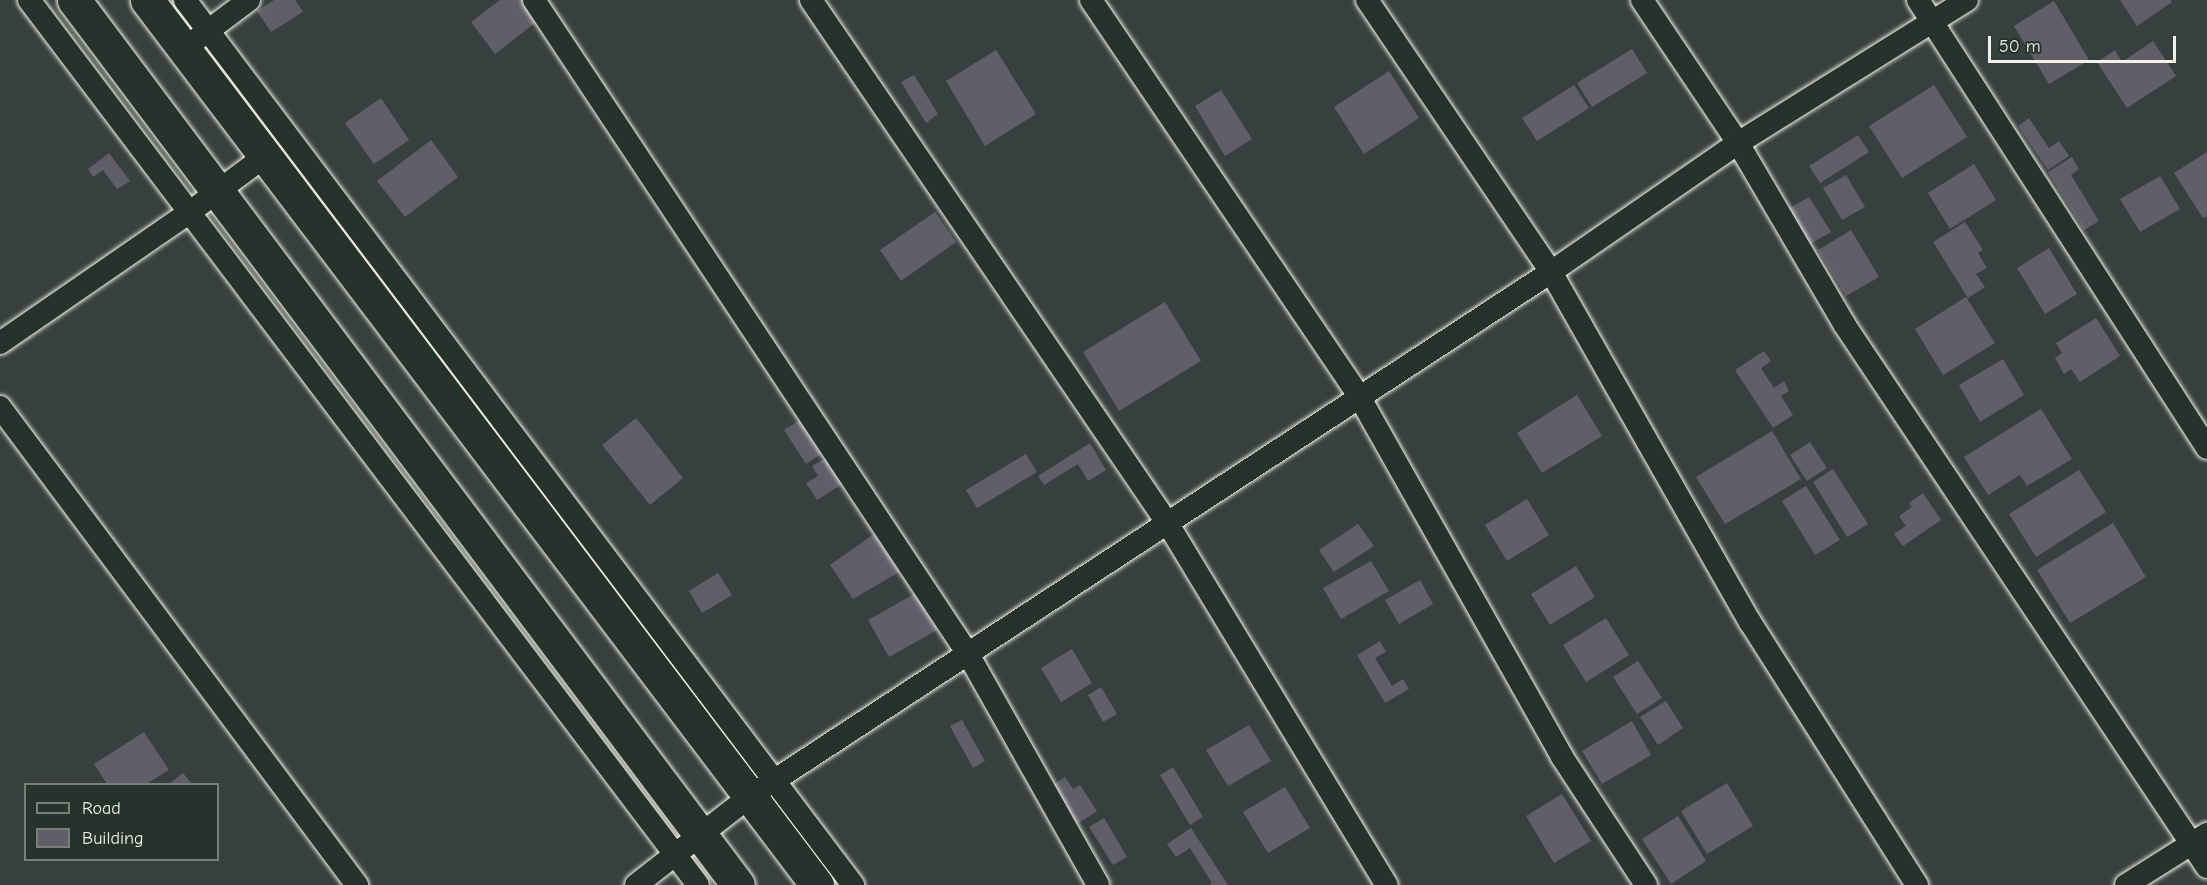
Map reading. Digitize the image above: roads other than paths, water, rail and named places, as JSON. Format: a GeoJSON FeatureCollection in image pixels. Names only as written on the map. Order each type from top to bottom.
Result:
{"type":"FeatureCollection","features":[{"type":"Feature","properties":{"kind":"main road"},"geometry":{"type":"LineString","coordinates":[[74,0],[738,885]]}},
{"type":"Feature","properties":{"kind":"main road"},"geometry":{"type":"LineString","coordinates":[[147,0],[196,40],[265,156],[761,789],[817,885]]}},
{"type":"Feature","properties":{"kind":"street"},"geometry":{"type":"LineString","coordinates":[[29,0],[698,885]]}},
{"type":"Feature","properties":{"kind":"street"},"geometry":{"type":"LineString","coordinates":[[185,0],[196,40],[761,789],[853,885]]}},
{"type":"Feature","properties":{"kind":"street"},"geometry":{"type":"LineString","coordinates":[[196,40],[249,0]]}},
{"type":"Feature","properties":{"kind":"street"},"geometry":{"type":"LineString","coordinates":[[534,0],[968,654],[1098,885]]}},
{"type":"Feature","properties":{"kind":"street"},"geometry":{"type":"LineString","coordinates":[[811,0],[1168,524],[1387,885]]}},
{"type":"Feature","properties":{"kind":"street"},"geometry":{"type":"LineString","coordinates":[[1091,0],[1360,398],[1562,757],[1646,885]]}},
{"type":"Feature","properties":{"kind":"street"},"geometry":{"type":"LineString","coordinates":[[1367,0],[1551,272],[1750,622],[1917,885]]}},
{"type":"Feature","properties":{"kind":"street"},"geometry":{"type":"LineString","coordinates":[[1642,0],[1738,143],[1844,324],[2200,839],[2207,867]]}},
{"type":"Feature","properties":{"kind":"street"},"geometry":{"type":"LineString","coordinates":[[1918,0],[2207,448]]}},
{"type":"Feature","properties":{"kind":"street"},"geometry":{"type":"LineString","coordinates":[[636,885],[702,837],[761,789],[1551,272],[1738,143],[1967,0]]}},
{"type":"Feature","properties":{"kind":"street"},"geometry":{"type":"LineString","coordinates":[[0,343],[190,212],[265,156]]}},
{"type":"Feature","properties":{"kind":"street"},"geometry":{"type":"LineString","coordinates":[[0,407],[357,885]]}},
{"type":"Feature","properties":{"kind":"street"},"geometry":{"type":"LineString","coordinates":[[2126,885],[2200,839]]}}]}
